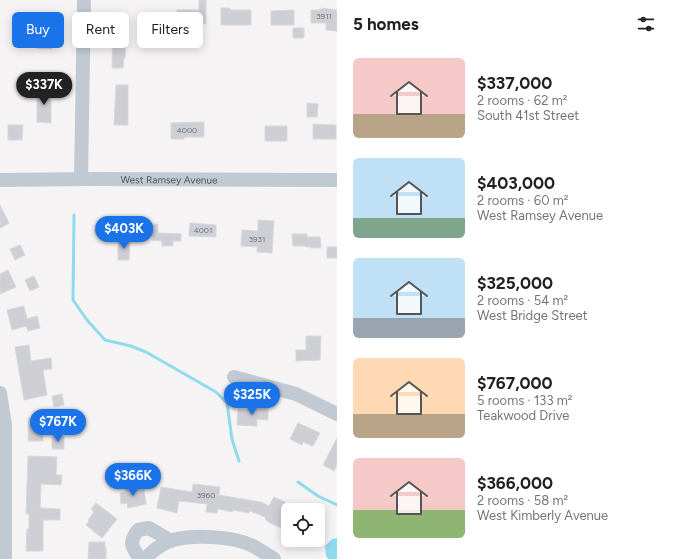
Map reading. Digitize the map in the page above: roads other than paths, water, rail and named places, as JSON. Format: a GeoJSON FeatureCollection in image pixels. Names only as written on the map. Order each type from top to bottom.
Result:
{"type":"FeatureCollection","features":[{"type":"Feature","properties":{"kind":"street"},"geometry":{"type":"LineString","coordinates":[[81,179],[84,0]]}},
{"type":"Feature","properties":{"kind":"street","name":"West Ramsey Avenue"},"geometry":{"type":"LineString","coordinates":[[0,180],[337,180]]}},
{"type":"Feature","properties":{"kind":"street"},"geometry":{"type":"LineString","coordinates":[[234,377],[296,394],[337,414]]}},
{"type":"Feature","properties":{"kind":"street"},"geometry":{"type":"LineString","coordinates":[[0,393],[5,425],[3,510],[5,559]]}},
{"type":"Feature","properties":{"kind":"street"},"geometry":{"type":"LineString","coordinates":[[140,559],[132,547],[132,538],[138,530],[149,528],[171,541]]}},
{"type":"Feature","properties":{"kind":"street"},"geometry":{"type":"LineString","coordinates":[[145,559],[154,550],[171,541],[198,537],[224,538],[252,545],[274,559]]}},
{"type":"Feature","properties":{"kind":"water"},"geometry":{"type":"Polygon","coordinates":[[[337,538],[337,559],[328,559],[326,556],[325,546],[332,539],[337,538]]]}},
{"type":"Feature","properties":{"kind":"waterway"},"geometry":{"type":"LineString","coordinates":[[74,215],[73,300],[87,320],[105,340],[131,346],[146,352],[216,392],[227,403],[232,439],[239,461]]}},
{"type":"Feature","properties":{"kind":"waterway"},"geometry":{"type":"LineString","coordinates":[[298,482],[318,496],[337,505]]}}]}
